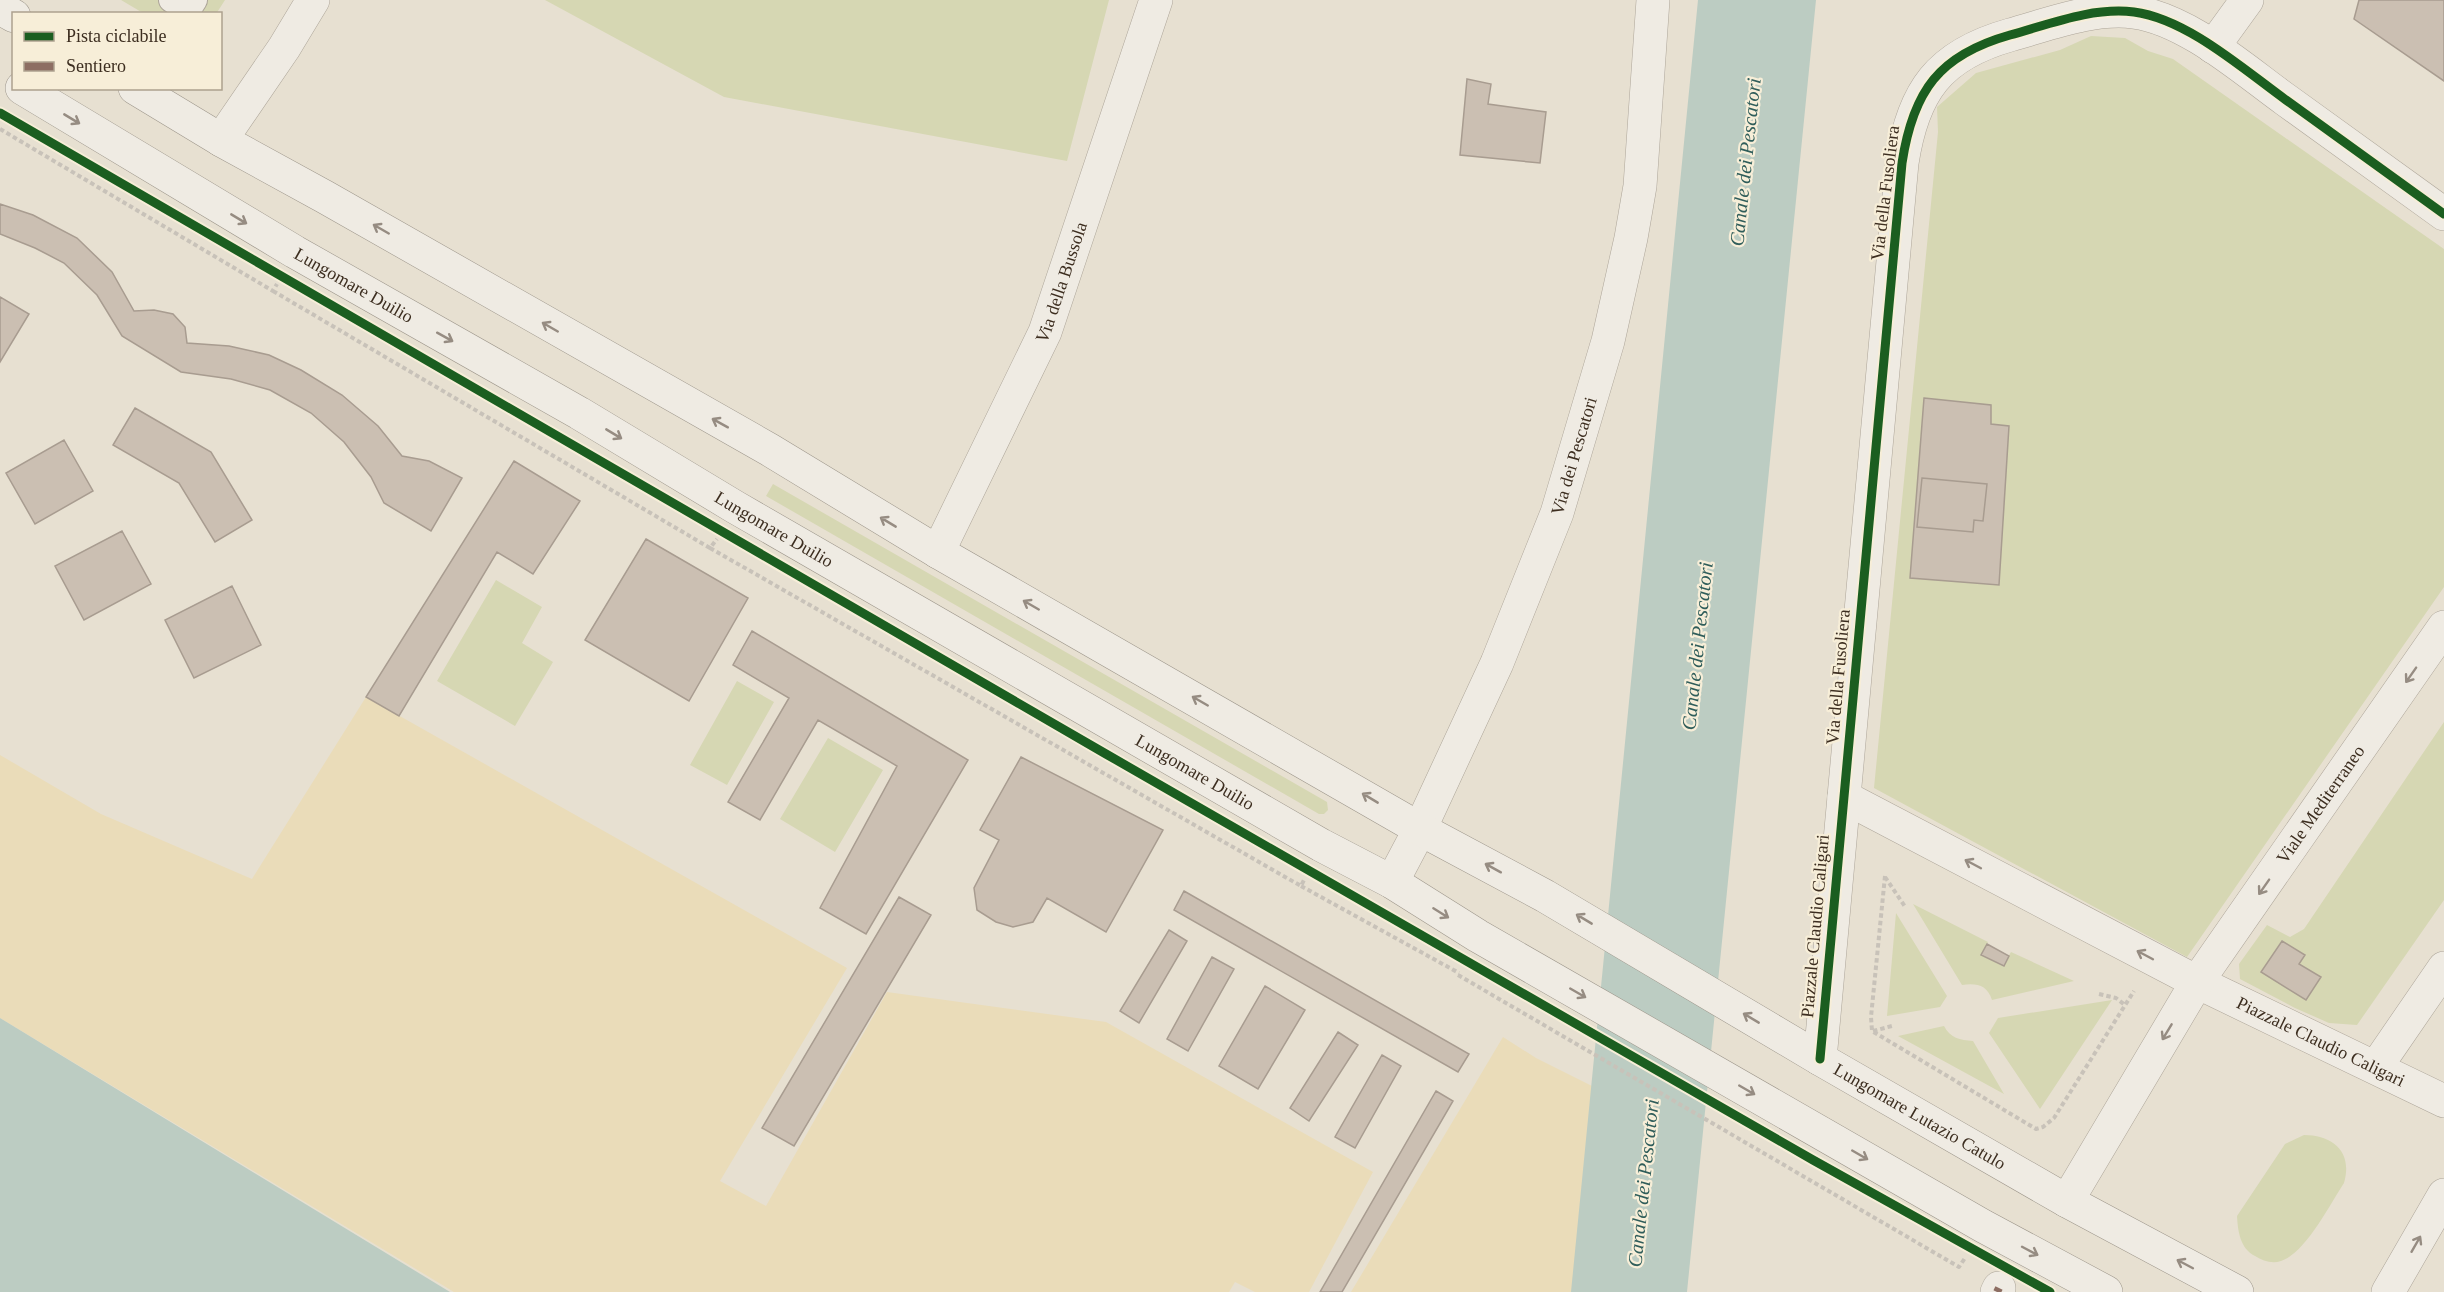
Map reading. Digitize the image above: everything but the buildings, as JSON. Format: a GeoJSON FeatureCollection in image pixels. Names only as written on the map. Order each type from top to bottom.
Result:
{"type":"FeatureCollection","features":[{"type":"Feature","properties":{"kind":"street"},"geometry":{"type":"LineString","coordinates":[[221,140],[285,48],[313,0]]}},
{"type":"Feature","properties":{"kind":"street","name":"Via della Bussola"},"geometry":{"type":"LineString","coordinates":[[938,552],[1045,332],[1156,0]]}},
{"type":"Feature","properties":{"kind":"street","name":"Via dei Pescatori"},"geometry":{"type":"LineString","coordinates":[[1392,882],[1420,828],[1497,663],[1557,513],[1608,341],[1622,287],[1640,186],[1653,0]]}},
{"type":"Feature","properties":{"kind":"street"},"geometry":{"type":"LineString","coordinates":[[2213,48],[2247,0]]}},
{"type":"Feature","properties":{"kind":"street","name":"Via della Fusoliera"},"geometry":{"type":"LineString","coordinates":[[1844,796],[1902,163],[1912,117],[1922,93],[1946,64],[1971,49],[1998,38],[2095,13],[2121,11],[2149,16],[2174,25],[2213,48],[2444,214]]}},
{"type":"Feature","properties":{"kind":"street","name":"Lungomare Duilio"},"geometry":{"type":"LineString","coordinates":[[25,90],[295,252],[579,413],[785,536],[1300,833],[1392,882],[1527,964],[1983,1226],[2106,1292]]}},
{"type":"Feature","properties":{"kind":"street"},"geometry":{"type":"LineString","coordinates":[[138,90],[221,140],[770,450],[938,552],[1420,828]]}},
{"type":"Feature","properties":{"kind":"street","name":"Viale Mediterraneo"},"geometry":{"type":"LineString","coordinates":[[2197,982],[2444,627]]}},
{"type":"Feature","properties":{"kind":"street","name":"Piazzale Claudio Caligari"},"geometry":{"type":"LineString","coordinates":[[1820,1059],[1844,796],[2197,982],[2444,1101]]}},
{"type":"Feature","properties":{"kind":"street","name":"Lungomare Lutazio Catulo"},"geometry":{"type":"LineString","coordinates":[[1420,828],[1545,896],[1820,1059],[2067,1201],[2237,1292]]}},
{"type":"Feature","properties":{"kind":"street"},"geometry":{"type":"LineString","coordinates":[[2376,1067],[2444,968]]}},
{"type":"Feature","properties":{"kind":"street"},"geometry":{"type":"LineString","coordinates":[[2067,1201],[2197,982]]}},
{"type":"Feature","properties":{"kind":"street"},"geometry":{"type":"LineString","coordinates":[[2388,1292],[2444,1195]]}},
{"type":"Feature","properties":{"kind":"lane"},"geometry":{"type":"LineString","coordinates":[[171,0],[188,11],[195,0]]}},
{"type":"Feature","properties":{"kind":"path"},"geometry":{"type":"LineString","coordinates":[[0,129],[710,548],[1458,975],[1959,1267],[1971,1249]]}},
{"type":"Feature","properties":{"kind":"path"},"geometry":{"type":"LineString","coordinates":[[271,272],[291,283]]}},
{"type":"Feature","properties":{"kind":"path"},"geometry":{"type":"LineString","coordinates":[[273,291],[281,277]]}},
{"type":"Feature","properties":{"kind":"path"},"geometry":{"type":"LineString","coordinates":[[710,548],[722,532],[712,526]]}},
{"type":"Feature","properties":{"kind":"path"},"geometry":{"type":"LineString","coordinates":[[1301,886],[1309,869]]}},
{"type":"Feature","properties":{"kind":"path"},"geometry":{"type":"LineString","coordinates":[[1872,1031],[1871,1017],[1885,876],[1906,908]]}},
{"type":"Feature","properties":{"kind":"path"},"geometry":{"type":"LineString","coordinates":[[1872,1031],[2036,1129],[2043,1127],[2054,1118],[2154,960]]}},
{"type":"Feature","properties":{"kind":"path"},"geometry":{"type":"LineString","coordinates":[[1458,975],[1462,967]]}},
{"type":"Feature","properties":{"kind":"path"},"geometry":{"type":"LineString","coordinates":[[2099,994],[2116,998],[2125,1005]]}},
{"type":"Feature","properties":{"kind":"path"},"geometry":{"type":"LineString","coordinates":[[1872,1031],[1892,1026]]}},
{"type":"Feature","properties":{"kind":"green space"},"geometry":{"type":"Polygon","coordinates":[[[121,0],[225,0],[217,12],[141,12],[121,0]]]}},
{"type":"Feature","properties":{"kind":"green space"},"geometry":{"type":"Polygon","coordinates":[[[545,0],[1109,0],[1067,161],[724,97],[545,0]]]}},
{"type":"Feature","properties":{"kind":"green space"},"geometry":{"type":"Polygon","coordinates":[[[2091,36],[2125,38],[2148,51],[2173,59],[2444,249],[2444,587],[2187,957],[1874,788],[1938,132],[1937,107],[1976,73],[2060,50],[2091,36]]]}},
{"type":"Feature","properties":{"kind":"green space"},"geometry":{"type":"Polygon","coordinates":[[[773,484],[1327,802],[1328,810],[1324,814],[1319,814],[766,496],[773,484]]]}},
{"type":"Feature","properties":{"kind":"green space"},"geometry":{"type":"Polygon","coordinates":[[[496,580],[542,607],[522,643],[553,662],[515,726],[437,681],[496,580]]]}},
{"type":"Feature","properties":{"kind":"green space"},"geometry":{"type":"Polygon","coordinates":[[[737,681],[774,702],[727,785],[690,765],[737,681]]]}},
{"type":"Feature","properties":{"kind":"green space"},"geometry":{"type":"Polygon","coordinates":[[[2444,722],[2444,900],[2357,1025],[2329,1023],[2240,979],[2239,964],[2267,925],[2290,937],[2304,929],[2444,722]],[[2282,941],[2261,972],[2306,1000],[2320,977],[2299,964],[2304,955],[2282,941]]]}},
{"type":"Feature","properties":{"kind":"green space"},"geometry":{"type":"Polygon","coordinates":[[[828,738],[883,770],[835,852],[780,819],[828,738]]]}},
{"type":"Feature","properties":{"kind":"green space"},"geometry":{"type":"Polygon","coordinates":[[[1913,904],[1988,942],[1982,955],[2003,966],[2011,952],[2074,981],[1992,1000],[1981,986],[1962,985],[1913,904]]]}},
{"type":"Feature","properties":{"kind":"green space"},"geometry":{"type":"Polygon","coordinates":[[[1896,913],[1947,996],[1940,1007],[1887,1016],[1896,913]]]}},
{"type":"Feature","properties":{"kind":"green space"},"geometry":{"type":"Polygon","coordinates":[[[2112,1000],[2040,1109],[1989,1033],[1998,1018],[2112,1000]]]}},
{"type":"Feature","properties":{"kind":"green space"},"geometry":{"type":"Polygon","coordinates":[[[1944,1026],[1956,1038],[1973,1041],[2004,1094],[1898,1036],[1944,1026]]]}},
{"type":"Feature","properties":{"kind":"green space"},"geometry":{"type":"Polygon","coordinates":[[[2304,1135],[2324,1138],[2338,1147],[2346,1162],[2344,1183],[2308,1239],[2299,1249],[2281,1261],[2264,1261],[2250,1253],[2243,1244],[2239,1234],[2237,1216],[2285,1144],[2304,1135]]]}},
{"type":"Feature","properties":{"kind":"sand"},"geometry":{"type":"Polygon","coordinates":[[[366,697],[847,968],[720,1181],[766,1206],[887,992],[1106,1022],[1373,1172],[1309,1292],[1255,1292],[1235,1282],[1229,1292],[454,1292],[0,1018],[0,755],[101,814],[252,879],[366,697]]]}},
{"type":"Feature","properties":{"kind":"sand"},"geometry":{"type":"Polygon","coordinates":[[[1503,1037],[1536,1058],[1602,1091],[1578,1292],[1351,1292],[1503,1037]]]}},
{"type":"Feature","properties":{"kind":"water","name":"Canale dei Pescatori"},"geometry":{"type":"Polygon","coordinates":[[[1698,0],[1816,0],[1687,1292],[1571,1292],[1698,0]]]}},
{"type":"Feature","properties":{"kind":"water"},"geometry":{"type":"Polygon","coordinates":[[[0,1018],[450,1292],[0,1292],[0,1018]]]}},
{"type":"Feature","properties":{"kind":"marked path"},"geometry":{"type":"LineString","coordinates":[[1997,1292],[1999,1288]]}},
{"type":"Feature","properties":{"kind":"cycle path"},"geometry":{"type":"LineString","coordinates":[[1820,1059],[1902,163],[1907,138],[1922,96],[1948,65],[1985,43],[2087,14],[2134,12],[2174,24],[2214,47],[2444,214]]}},
{"type":"Feature","properties":{"kind":"cycle path"},"geometry":{"type":"LineString","coordinates":[[0,113],[1106,754],[1813,1160],[2050,1292]]}}]}
